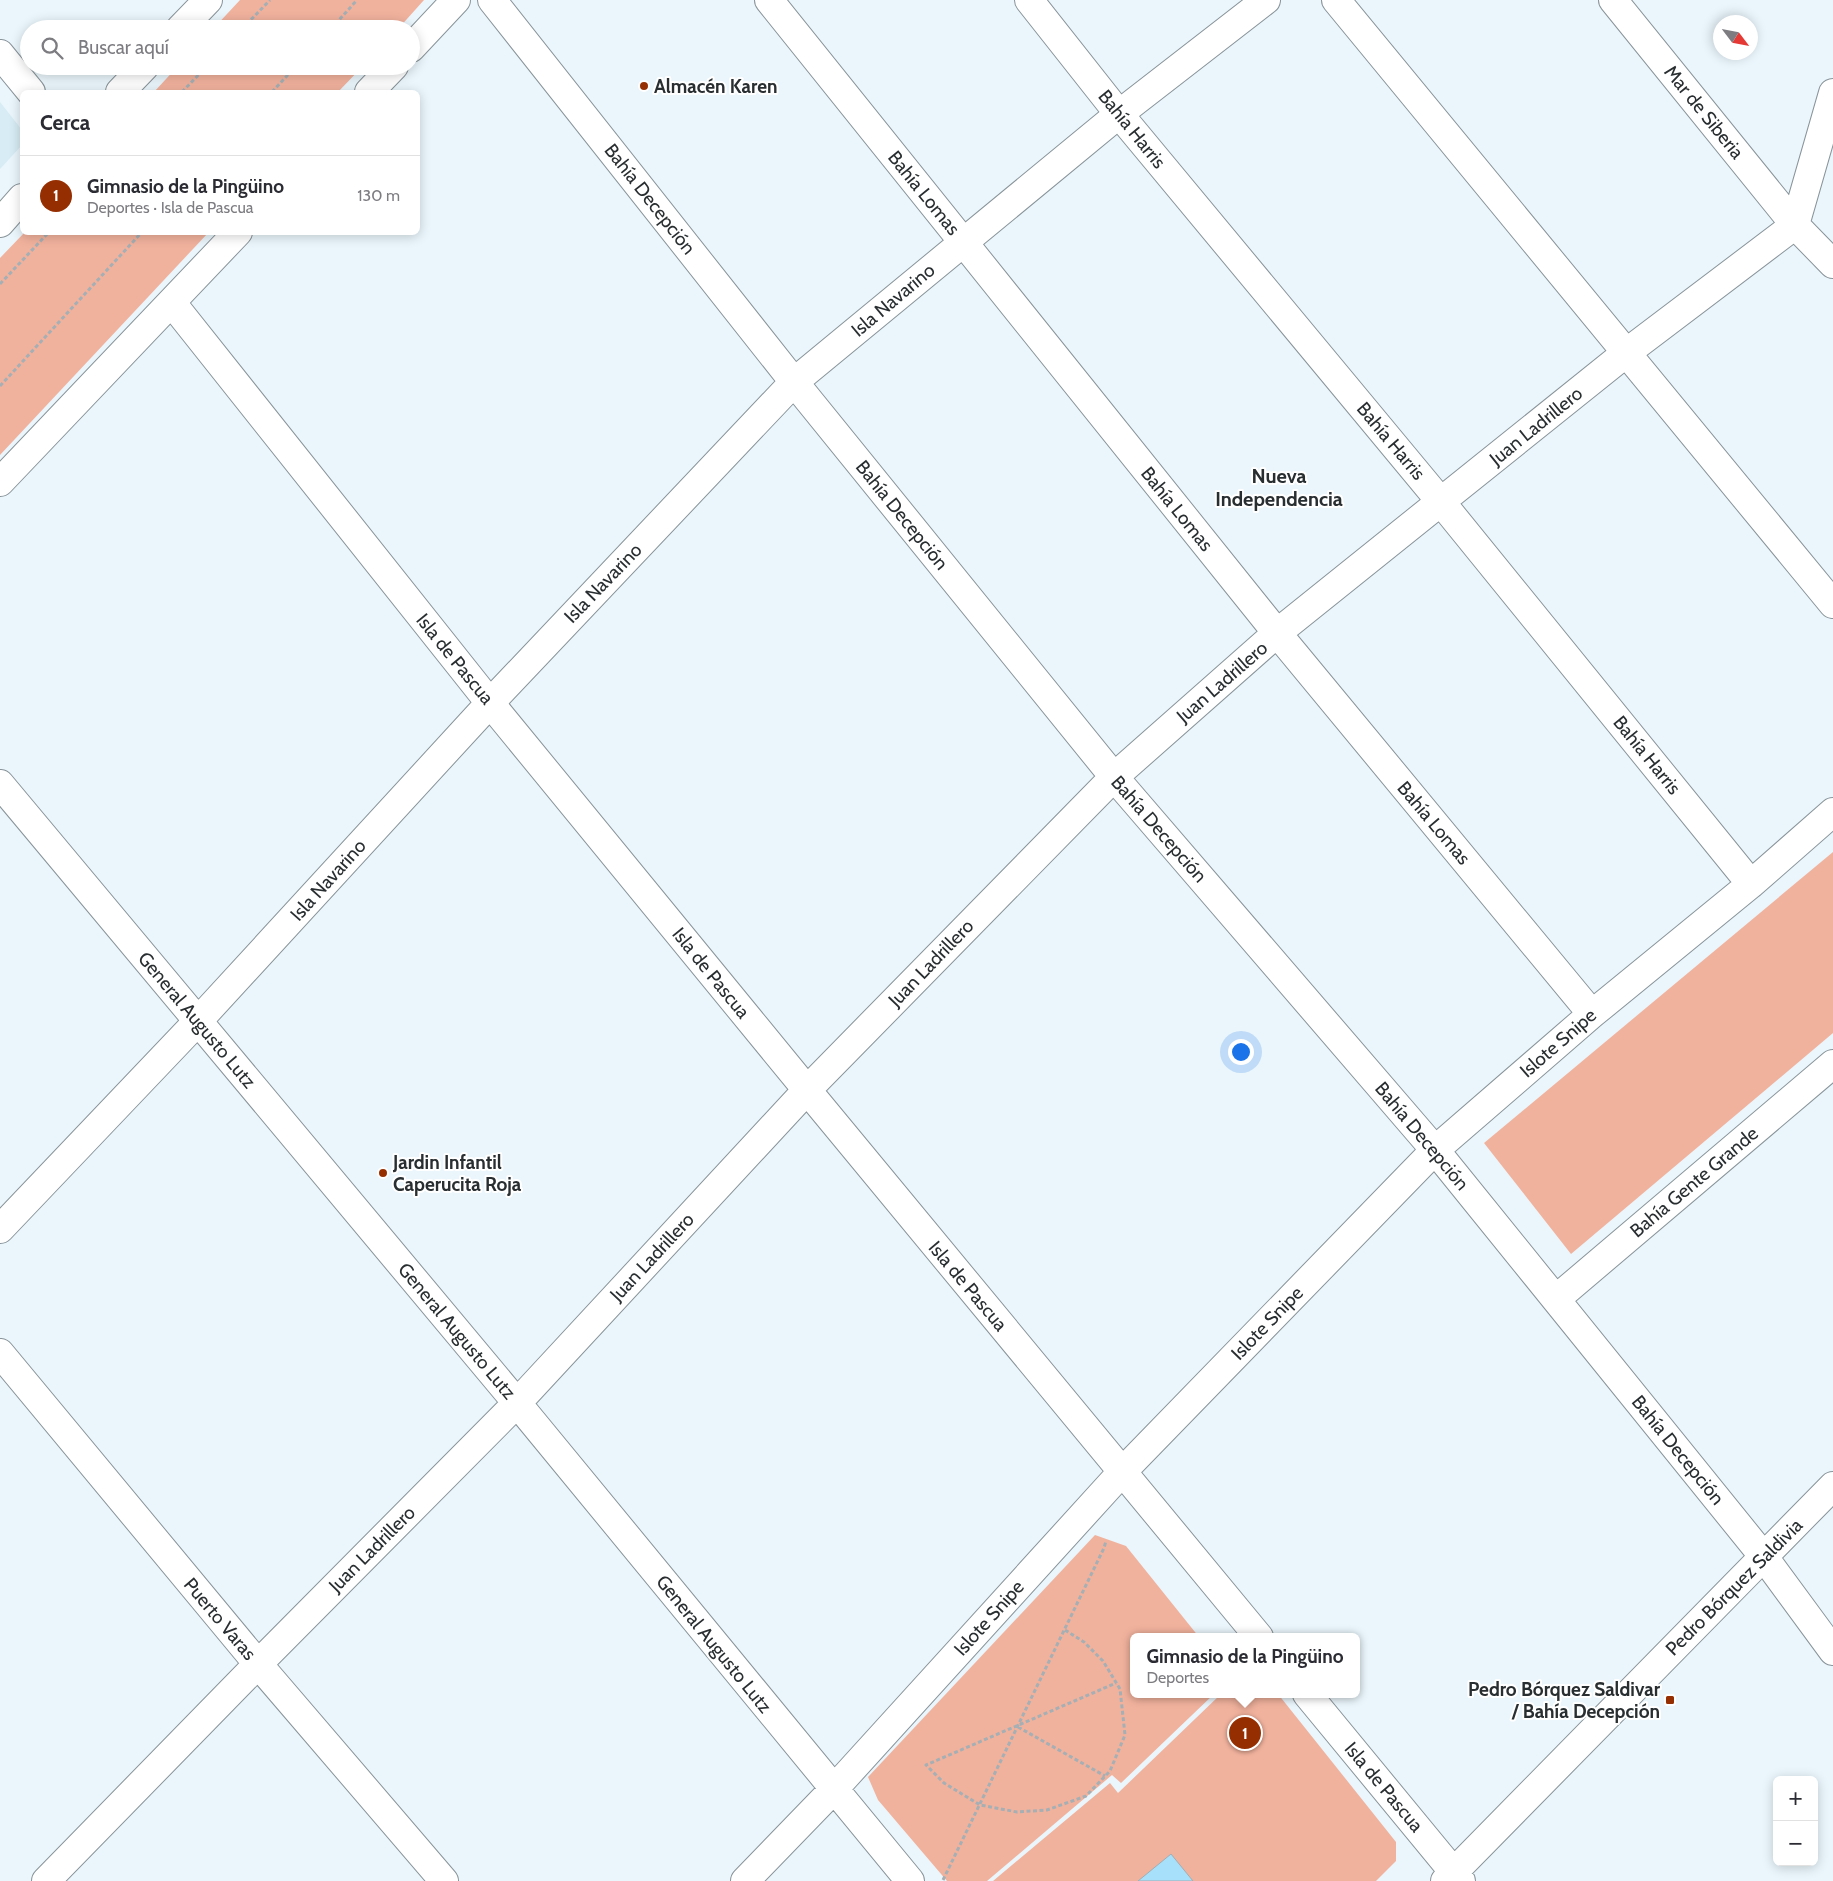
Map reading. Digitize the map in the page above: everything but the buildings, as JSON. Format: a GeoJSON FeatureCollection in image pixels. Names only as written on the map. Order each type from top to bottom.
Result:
{"type":"FeatureCollection","features":[{"type":"Feature","properties":{"kind":"street"},"geometry":{"type":"LineString","coordinates":[[420,38],[456,0]]}},
{"type":"Feature","properties":{"kind":"street","name":"Bahía Decepción"},"geometry":{"type":"LineString","coordinates":[[492,0],[794,382],[1114,777],[1435,1150],[1764,1557],[1833,1651]]}},
{"type":"Feature","properties":{"kind":"street","name":"Bahía Lomas"},"geometry":{"type":"LineString","coordinates":[[769,0],[1277,633],[1592,1014]]}},
{"type":"Feature","properties":{"kind":"street","name":"Bahía Harris"},"geometry":{"type":"LineString","coordinates":[[1028,0],[1119,114],[1442,502],[1751,884]]}},
{"type":"Feature","properties":{"kind":"street","name":"Isla Navarino"},"geometry":{"type":"LineString","coordinates":[[0,1229],[198,1022],[490,703],[794,382],[1119,114],[1266,0]]}},
{"type":"Feature","properties":{"kind":"street"},"geometry":{"type":"LineString","coordinates":[[1336,0],[1833,604]]}},
{"type":"Feature","properties":{"kind":"street","name":"Mar de Siberia"},"geometry":{"type":"LineString","coordinates":[[1613,0],[1795,225],[1828,254]]}},
{"type":"Feature","properties":{"kind":"street"},"geometry":{"type":"LineString","coordinates":[[187,20],[201,2]]}},
{"type":"Feature","properties":{"kind":"street"},"geometry":{"type":"LineString","coordinates":[[0,54],[29,90]]}},
{"type":"Feature","properties":{"kind":"street"},"geometry":{"type":"LineString","coordinates":[[122,90],[136,75]]}},
{"type":"Feature","properties":{"kind":"street"},"geometry":{"type":"LineString","coordinates":[[371,90],[385,75]]}},
{"type":"Feature","properties":{"kind":"street"},"geometry":{"type":"LineString","coordinates":[[1795,225],[1833,93]]}},
{"type":"Feature","properties":{"kind":"street"},"geometry":{"type":"LineString","coordinates":[[0,223],[20,200]]}},
{"type":"Feature","properties":{"kind":"street","name":"Juan Ladrillero"},"geometry":{"type":"LineString","coordinates":[[46,1881],[517,1403],[807,1090],[1114,777],[1277,633],[1626,353],[1795,225]]}},
{"type":"Feature","properties":{"kind":"street"},"geometry":{"type":"LineString","coordinates":[[0,482],[235,235]]}},
{"type":"Feature","properties":{"kind":"street","name":"Isla de Pascua"},"geometry":{"type":"LineString","coordinates":[[172,303],[490,703],[1256,1633]]}},
{"type":"Feature","properties":{"kind":"street","name":"General Augusto Lutz"},"geometry":{"type":"LineString","coordinates":[[0,784],[517,1403],[910,1881]]}},
{"type":"Feature","properties":{"kind":"street","name":"Islote Snipe"},"geometry":{"type":"LineString","coordinates":[[745,1881],[834,1789],[1122,1472],[1435,1150],[1592,1014],[1751,884],[1833,812]]}},
{"type":"Feature","properties":{"kind":"street","name":"Bahía Gente Grande"},"geometry":{"type":"LineString","coordinates":[[1556,1299],[1833,1064]]}},
{"type":"Feature","properties":{"kind":"street","name":"Puerto Varas"},"geometry":{"type":"LineString","coordinates":[[0,1353],[258,1664],[444,1881]]}},
{"type":"Feature","properties":{"kind":"street","name":"Pedro Bórquez Saldivia"},"geometry":{"type":"LineString","coordinates":[[1454,1878],[1833,1486]]}},
{"type":"Feature","properties":{"kind":"street","name":"Isla de Pascua"},"geometry":{"type":"LineString","coordinates":[[1310,1698],[1454,1878]]}},
{"type":"Feature","properties":{"kind":"path"},"geometry":{"type":"LineString","coordinates":[[251,20],[270,0]]}},
{"type":"Feature","properties":{"kind":"path"},"geometry":{"type":"LineString","coordinates":[[339,20],[357,0]]}},
{"type":"Feature","properties":{"kind":"path"},"geometry":{"type":"LineString","coordinates":[[184,90],[198,75]]}},
{"type":"Feature","properties":{"kind":"path"},"geometry":{"type":"LineString","coordinates":[[274,90],[288,75]]}},
{"type":"Feature","properties":{"kind":"path"},"geometry":{"type":"LineString","coordinates":[[0,284],[46,235]]}},
{"type":"Feature","properties":{"kind":"path"},"geometry":{"type":"LineString","coordinates":[[0,386],[139,235]]}},
{"type":"Feature","properties":{"kind":"path"},"geometry":{"type":"LineString","coordinates":[[942,1881],[1065,1630],[1104,1548],[1106,1538]]}},
{"type":"Feature","properties":{"kind":"path"},"geometry":{"type":"LineString","coordinates":[[1065,1630],[1084,1642],[1103,1661],[1120,1689],[1125,1735],[1110,1771],[1086,1796],[1048,1810],[1017,1812],[980,1805],[944,1783],[926,1765],[1018,1727],[1116,1683]]}},
{"type":"Feature","properties":{"kind":"path"},"geometry":{"type":"LineString","coordinates":[[1018,1727],[1105,1776]]}},
{"type":"Feature","properties":{"kind":"shaded area"},"geometry":{"type":"Polygon","coordinates":[[[240,0],[424,0],[406,20],[221,20],[240,0]]]}},
{"type":"Feature","properties":{"kind":"shaded area"},"geometry":{"type":"Polygon","coordinates":[[[170,75],[354,75],[340,90],[156,90],[170,75]]]}},
{"type":"Feature","properties":{"kind":"shaded area"},"geometry":{"type":"Polygon","coordinates":[[[0,102],[20,127],[20,147],[0,169],[0,102]]]}},
{"type":"Feature","properties":{"kind":"shaded area"},"geometry":{"type":"Polygon","coordinates":[[[22,235],[206,235],[0,455],[0,258],[22,235]]]}},
{"type":"Feature","properties":{"kind":"shaded area"},"geometry":{"type":"Polygon","coordinates":[[[1833,852],[1833,1033],[1571,1254],[1484,1143],[1833,852]]]}},
{"type":"Feature","properties":{"kind":"shaded area"},"geometry":{"type":"Polygon","coordinates":[[[1095,1535],[1126,1546],[1196,1633],[1130,1633],[1130,1698],[1210,1698],[1121,1783],[1112,1775],[987,1881],[947,1881],[878,1800],[868,1777],[1095,1535]]]}},
{"type":"Feature","properties":{"kind":"shaded area"},"geometry":{"type":"Polygon","coordinates":[[[1217,1698],[1281,1698],[1396,1842],[1396,1861],[1376,1881],[993,1881],[1110,1783],[1118,1793],[1217,1698]]]}},
{"type":"Feature","properties":{"kind":"place","name":"Almacén Karen"},"geometry":{"type":"Point","coordinates":[644,86]}},
{"type":"Feature","properties":{"kind":"place","name":"Jardin Infantil Caperucita Roja"},"geometry":{"type":"Point","coordinates":[383,1173]}},
{"type":"Feature","properties":{"kind":"place","name":"Pedro Bórquez Saldivar / Bahía Decepción"},"geometry":{"type":"Point","coordinates":[1670,1700]}},
{"type":"Feature","properties":{"kind":"place","name":"Gimnasio de la Pingüino"},"geometry":{"type":"Point","coordinates":[1245,1733]}},
{"type":"Feature","properties":{"kind":"district","name":"Nueva Independencia"},"geometry":{"type":"Point","coordinates":[1279,488]}}]}
